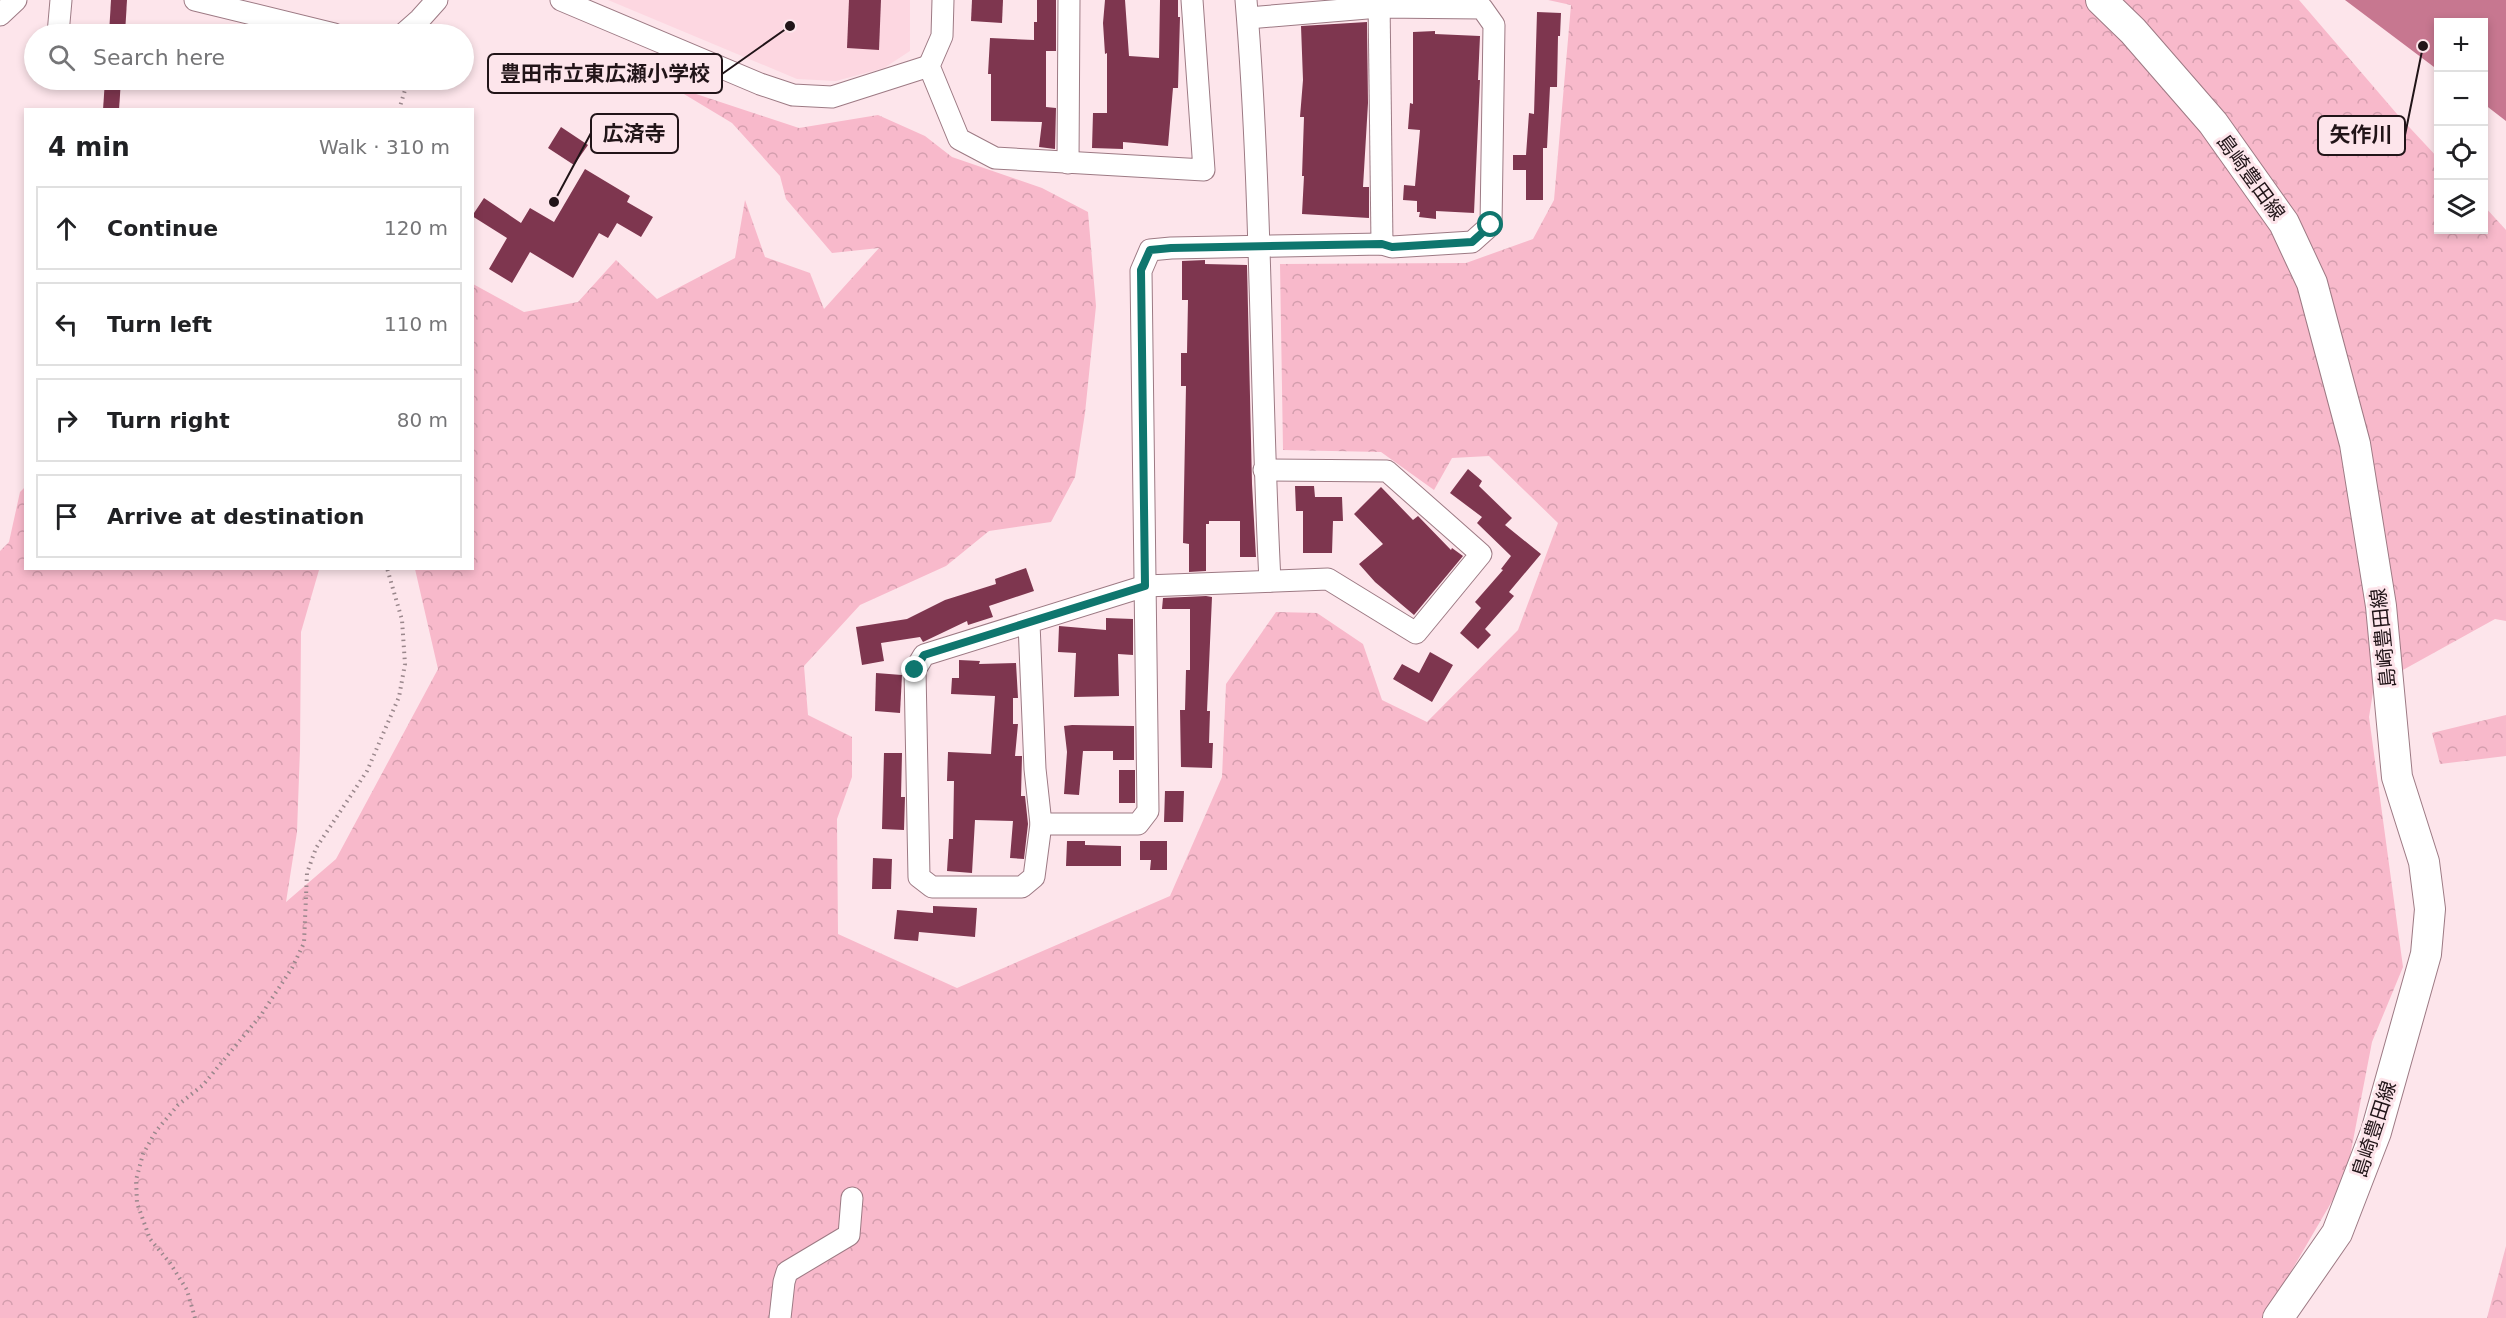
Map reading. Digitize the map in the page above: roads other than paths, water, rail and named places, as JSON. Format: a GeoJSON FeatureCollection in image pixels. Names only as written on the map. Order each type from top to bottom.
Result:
{"type":"FeatureCollection","features":[{"type":"Feature","properties":{"kind":"main road","name":"島崎豊田線"},"geometry":{"type":"LineString","coordinates":[[2101,0],[2133,31],[2213,123],[2284,223],[2312,284],[2355,444],[2381,606],[2397,777],[2424,862],[2430,909],[2426,954],[2376,1132],[2337,1233],[2278,1318]]}},
{"type":"Feature","properties":{"kind":"street"},"geometry":{"type":"LineString","coordinates":[[0,15],[16,0]]}},
{"type":"Feature","properties":{"kind":"street"},"geometry":{"type":"LineString","coordinates":[[59,24],[61,0]]}},
{"type":"Feature","properties":{"kind":"street"},"geometry":{"type":"LineString","coordinates":[[195,0],[293,24]]}},
{"type":"Feature","properties":{"kind":"street"},"geometry":{"type":"LineString","coordinates":[[413,24],[437,0]]}},
{"type":"Feature","properties":{"kind":"street"},"geometry":{"type":"LineString","coordinates":[[561,0],[760,84],[793,95],[832,97],[929,66]]}},
{"type":"Feature","properties":{"kind":"street"},"geometry":{"type":"LineString","coordinates":[[943,0],[942,36],[929,66],[959,139],[995,158],[1068,164],[1204,170],[1192,0]]}},
{"type":"Feature","properties":{"kind":"street"},"geometry":{"type":"LineString","coordinates":[[1068,164],[1069,0]]}},
{"type":"Feature","properties":{"kind":"street"},"geometry":{"type":"LineString","coordinates":[[1379,4],[1382,244]]}},
{"type":"Feature","properties":{"kind":"street"},"geometry":{"type":"LineString","coordinates":[[1041,824],[1138,824],[1148,811],[1141,270],[1150,250],[1171,248],[1260,248],[1382,244],[1392,247],[1472,242],[1491,225],[1494,25],[1482,8],[1379,4],[1247,9],[1260,248],[1264,470],[1270,581]]}},
{"type":"Feature","properties":{"kind":"street"},"geometry":{"type":"LineString","coordinates":[[1029,623],[1035,769],[1041,824],[1034,876],[1022,887],[932,887],[919,877],[915,670],[924,655],[1145,586],[1328,579],[1416,633],[1481,555],[1387,471],[1264,470]]}},
{"type":"Feature","properties":{"kind":"street"},"geometry":{"type":"LineString","coordinates":[[780,1318],[787,1272],[849,1235],[852,1198]]}},
{"type":"Feature","properties":{"kind":"place","name":"豊田市立東広瀬小学校"},"geometry":{"type":"Point","coordinates":[790,26]}},
{"type":"Feature","properties":{"kind":"place","name":"矢作川"},"geometry":{"type":"Point","coordinates":[2423,46]}},
{"type":"Feature","properties":{"kind":"place","name":"広済寺"},"geometry":{"type":"Point","coordinates":[554,202]}}]}
